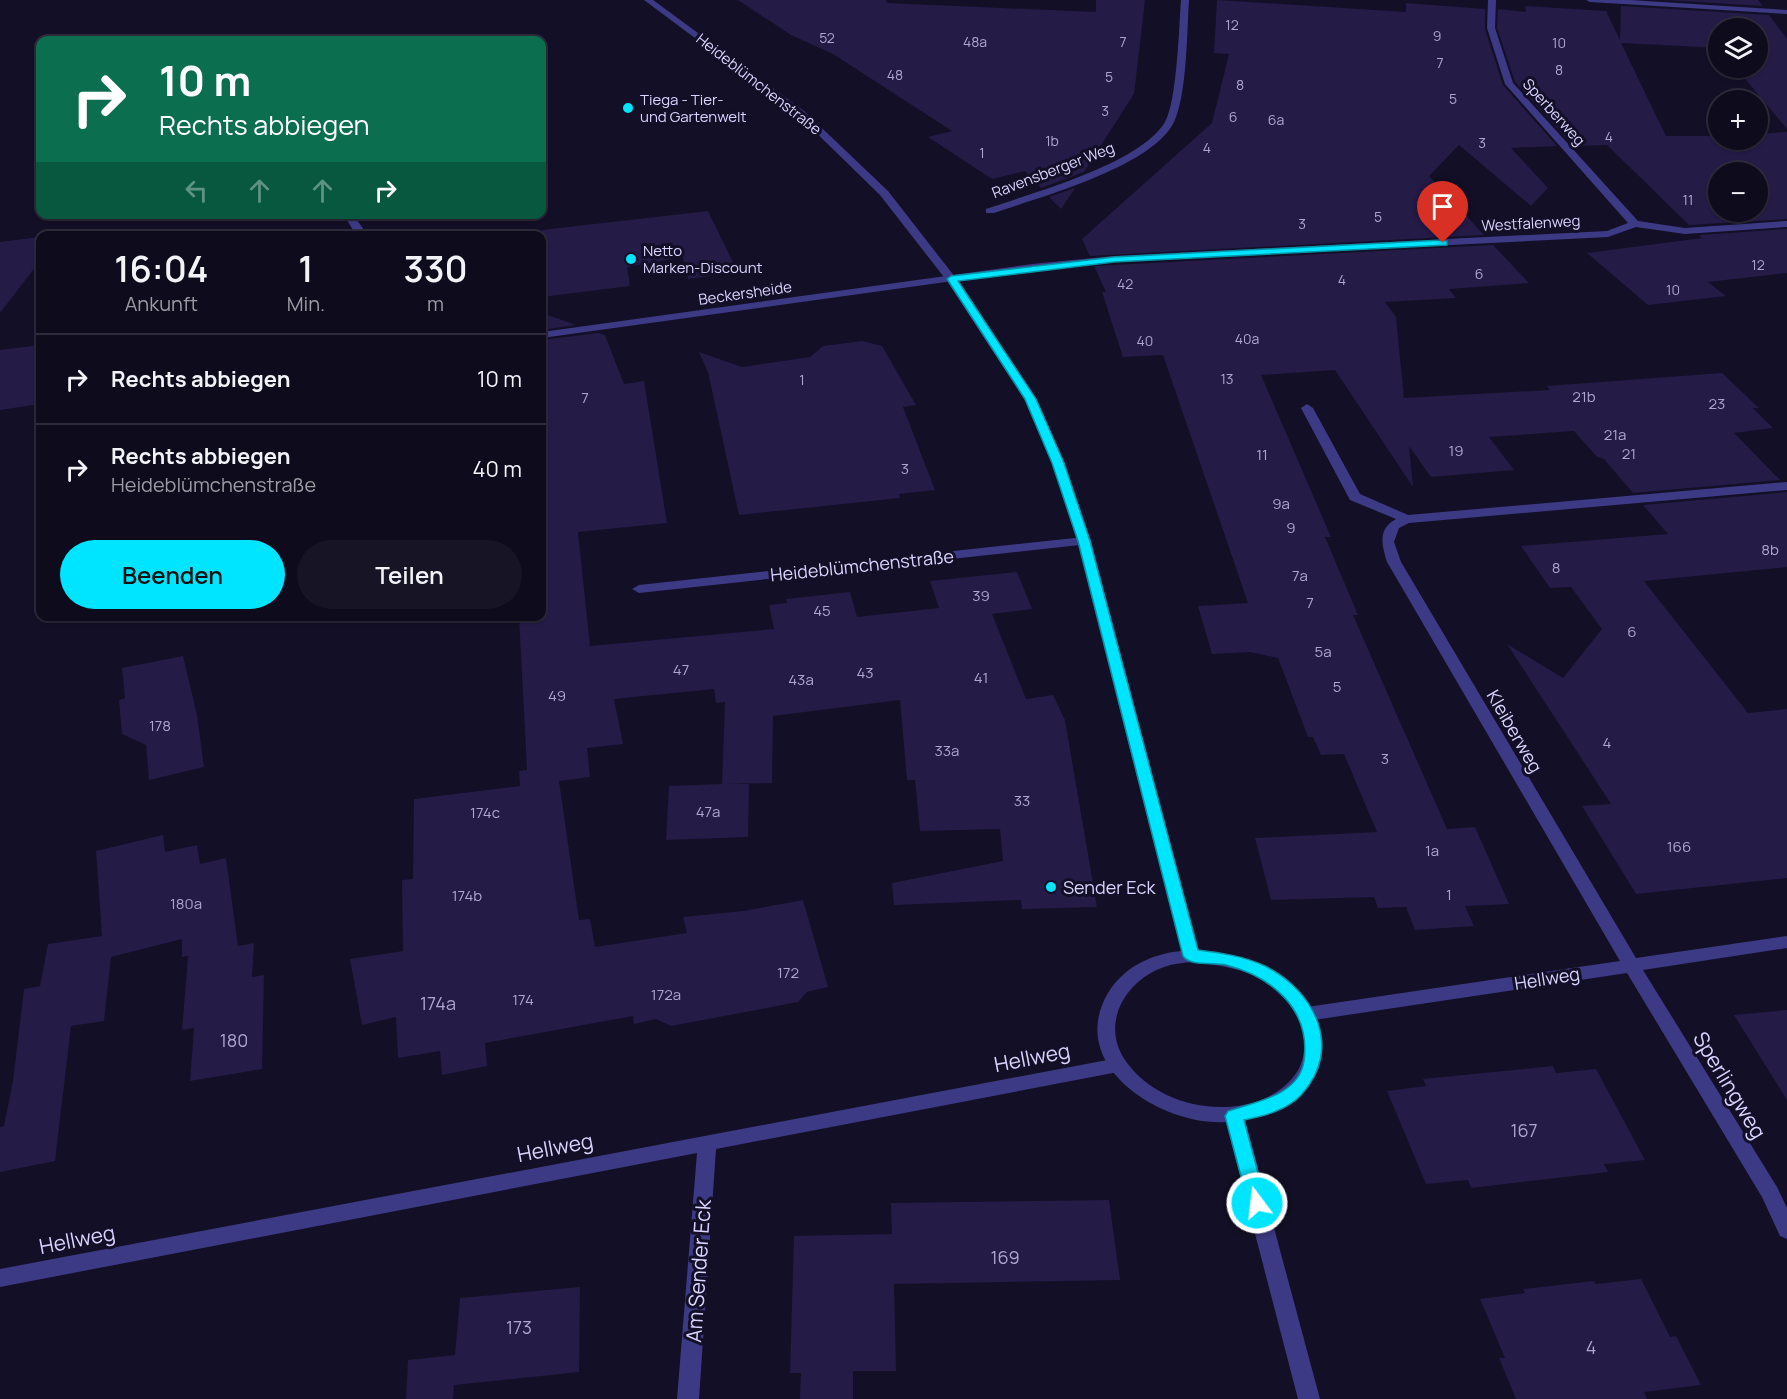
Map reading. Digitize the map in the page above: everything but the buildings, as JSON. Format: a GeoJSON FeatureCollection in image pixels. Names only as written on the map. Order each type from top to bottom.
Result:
{"type":"FeatureCollection","features":[{"type":"Feature","properties":{"kind":"street","name":"Heideblümchenstraße"},"geometry":{"type":"LineString","coordinates":[[648,0],[801,113],[884,193],[951,279],[1030,399],[1058,463],[1084,541],[1191,956]]}},
{"type":"Feature","properties":{"kind":"street","name":"Ravensberger Weg"},"geometry":{"type":"LineString","coordinates":[[990,211],[1094,172],[1152,143],[1170,121],[1185,0]]}},
{"type":"Feature","properties":{"kind":"street","name":"Sperberweg"},"geometry":{"type":"LineString","coordinates":[[1492,0],[1491,28],[1509,84],[1635,224]]}},
{"type":"Feature","properties":{"kind":"street"},"geometry":{"type":"LineString","coordinates":[[1590,0],[1787,12]]}},
{"type":"Feature","properties":{"kind":"street","name":"Westfalenweg"},"geometry":{"type":"LineString","coordinates":[[951,279],[1114,260],[1608,234],[1635,224],[1684,231],[1787,224]]}},
{"type":"Feature","properties":{"kind":"street","name":"Beckersheide"},"geometry":{"type":"LineString","coordinates":[[546,334],[951,279]]}},
{"type":"Feature","properties":{"kind":"street"},"geometry":{"type":"LineString","coordinates":[[1307,408],[1355,497],[1406,519],[1787,486]]}},
{"type":"Feature","properties":{"kind":"street","name":"Kleiberweg"},"geometry":{"type":"LineString","coordinates":[[1406,519],[1393,526],[1387,542],[1394,562],[1631,965]]}},
{"type":"Feature","properties":{"kind":"street","name":"Heideblümchenstraße"},"geometry":{"type":"LineString","coordinates":[[639,590],[1084,541]]}},
{"type":"Feature","properties":{"kind":"street","name":"Hellweg"},"geometry":{"type":"LineString","coordinates":[[1307,1014],[1787,942]]}},
{"type":"Feature","properties":{"kind":"street"},"geometry":{"type":"LineString","coordinates":[[1191,956],[1226,959],[1260,970],[1288,990],[1307,1014],[1315,1041],[1311,1068],[1295,1091],[1268,1107],[1234,1116],[1200,1113],[1167,1104],[1139,1087],[1118,1065],[1107,1039],[1107,1014],[1116,991],[1135,973],[1161,961],[1191,956]]}},
{"type":"Feature","properties":{"kind":"street","name":"Sperlingweg"},"geometry":{"type":"LineString","coordinates":[[1631,965],[1770,1193],[1787,1230]]}},
{"type":"Feature","properties":{"kind":"street","name":"Hellweg"},"geometry":{"type":"LineString","coordinates":[[0,1278],[1118,1065]]}},
{"type":"Feature","properties":{"kind":"street"},"geometry":{"type":"LineString","coordinates":[[1234,1116],[1309,1399]]}},
{"type":"Feature","properties":{"kind":"street","name":"Am Sender Eck"},"geometry":{"type":"LineString","coordinates":[[688,1399],[707,1143]]}},
{"type":"Feature","properties":{"kind":"place","name":"Tiega - Tier- und Gartenwelt"},"geometry":{"type":"Point","coordinates":[628,108]}},
{"type":"Feature","properties":{"kind":"place","name":"Netto Marken-Discount"},"geometry":{"type":"Point","coordinates":[631,259]}},
{"type":"Feature","properties":{"kind":"place","name":"Sender Eck"},"geometry":{"type":"Point","coordinates":[1051,887]}},
{"type":"Feature","properties":{"kind":"route"},"geometry":{"type":"LineString","coordinates":[[1257,1203],[1234,1116],[1268,1107],[1295,1091],[1311,1068],[1315,1041],[1307,1014],[1288,990],[1260,970],[1226,959],[1191,956],[1084,541],[1058,463],[1030,399],[951,279],[1032,267],[1114,260],[1443,243]]}}]}
